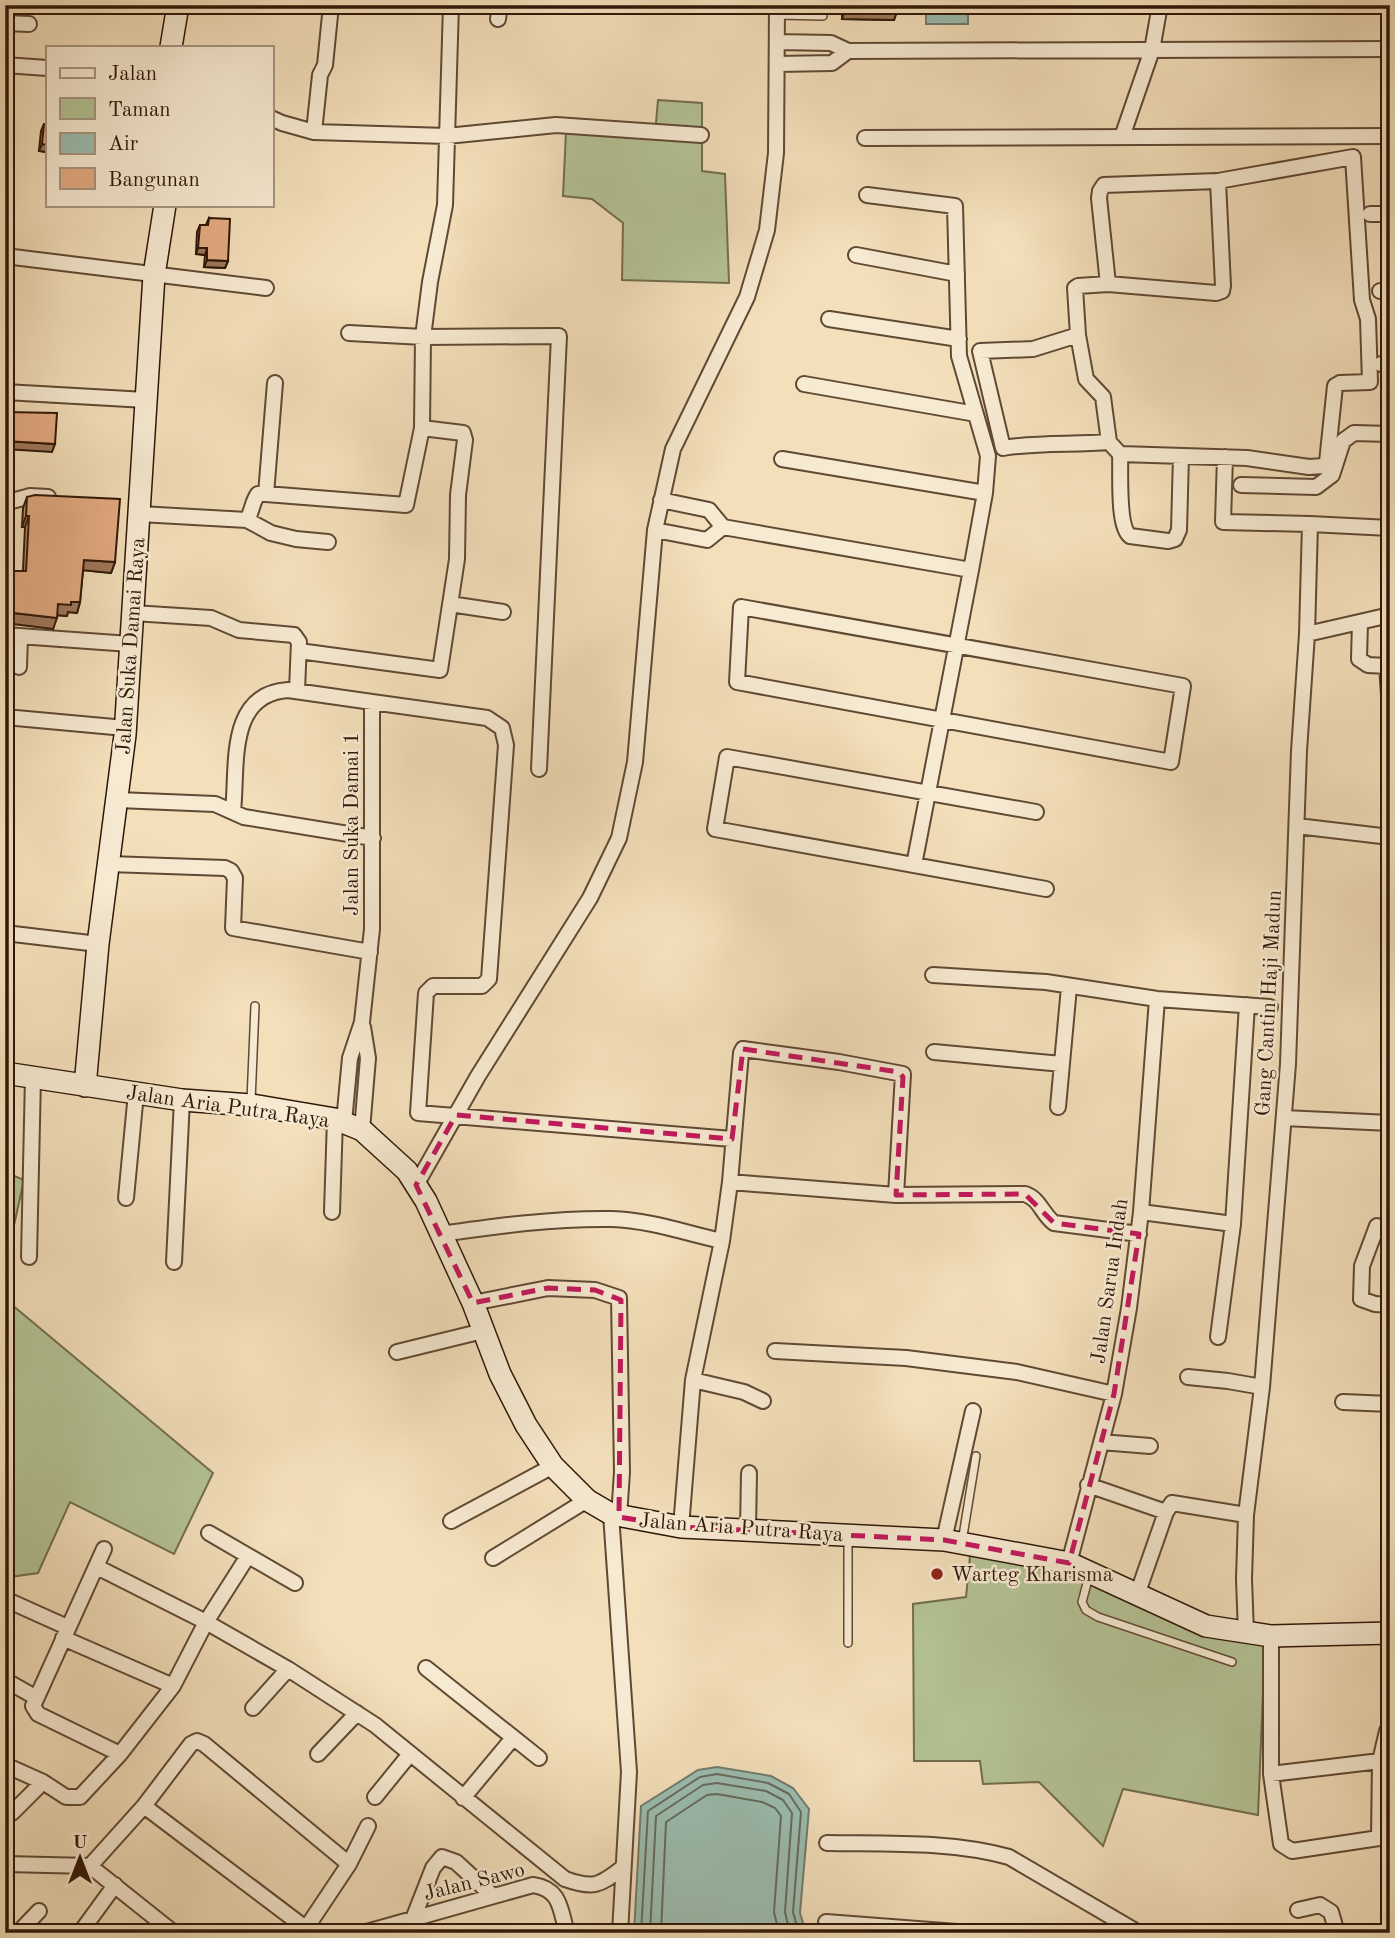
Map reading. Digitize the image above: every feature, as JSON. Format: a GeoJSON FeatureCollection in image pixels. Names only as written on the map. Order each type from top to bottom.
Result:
{"type":"FeatureCollection","features":[{"type":"Feature","properties":{"kind":"main road"},"geometry":{"type":"LineString","coordinates":[[172,46],[178,5]]}},
{"type":"Feature","properties":{"kind":"main road","name":"Jalan Suka Damai Raya"},"geometry":{"type":"LineString","coordinates":[[85,1086],[98,944],[125,731],[133,613],[136,505],[155,275],[164,206]]}},
{"type":"Feature","properties":{"kind":"main road","name":"Jalan Aria Putra Raya"},"geometry":{"type":"LineString","coordinates":[[5,1073],[136,1094],[251,1105],[347,1124],[407,1171],[426,1201],[472,1303],[500,1374],[526,1425],[554,1466],[587,1500],[615,1516],[681,1527],[953,1541],[1069,1563],[1206,1626],[1271,1636],[1390,1633]]}},
{"type":"Feature","properties":{"kind":"street"},"geometry":{"type":"LineString","coordinates":[[314,132],[331,5]]}},
{"type":"Feature","properties":{"kind":"street"},"geometry":{"type":"LineString","coordinates":[[247,520],[254,500],[258,495],[266,494],[406,505],[422,428],[423,337],[430,282],[445,205],[451,5]]}},
{"type":"Feature","properties":{"kind":"street"},"geometry":{"type":"LineString","coordinates":[[1122,137],[1152,50],[1160,5]]}},
{"type":"Feature","properties":{"kind":"street"},"geometry":{"type":"LineString","coordinates":[[416,1185],[478,1076],[590,898],[619,838],[635,762],[654,530],[673,449],[747,297],[767,230],[776,153],[777,10]]}},
{"type":"Feature","properties":{"kind":"street"},"geometry":{"type":"LineString","coordinates":[[5,23],[29,24]]}},
{"type":"Feature","properties":{"kind":"street"},"geometry":{"type":"LineString","coordinates":[[777,42],[831,43],[848,51],[1390,50]]}},
{"type":"Feature","properties":{"kind":"street"},"geometry":{"type":"LineString","coordinates":[[777,64],[832,63],[848,51]]}},
{"type":"Feature","properties":{"kind":"street"},"geometry":{"type":"LineString","coordinates":[[5,65],[46,68]]}},
{"type":"Feature","properties":{"kind":"street"},"geometry":{"type":"LineString","coordinates":[[273,119],[314,132],[447,136],[556,125],[701,135]]}},
{"type":"Feature","properties":{"kind":"street"},"geometry":{"type":"LineString","coordinates":[[865,138],[1390,136]]}},
{"type":"Feature","properties":{"kind":"street"},"geometry":{"type":"LineString","coordinates":[[1108,284],[1099,198],[1104,185],[1218,181],[1353,157],[1362,300],[1368,318],[1370,382],[1340,383],[1335,386],[1327,462],[1323,466],[1309,467],[1247,458],[1120,454]]}},
{"type":"Feature","properties":{"kind":"street"},"geometry":{"type":"LineString","coordinates":[[1181,456],[1179,530],[1175,539],[1168,541],[1130,536],[1126,533],[1123,521],[1120,454],[1109,442],[1103,397],[1086,379],[1078,335],[1075,288],[1108,284],[1216,293],[1222,291],[1218,181]]}},
{"type":"Feature","properties":{"kind":"street"},"geometry":{"type":"LineString","coordinates":[[867,195],[955,206],[960,356],[988,456],[985,493],[915,865]]}},
{"type":"Feature","properties":{"kind":"street"},"geometry":{"type":"LineString","coordinates":[[1370,214],[1390,214]]}},
{"type":"Feature","properties":{"kind":"street"},"geometry":{"type":"LineString","coordinates":[[856,255],[957,274]]}},
{"type":"Feature","properties":{"kind":"street"},"geometry":{"type":"LineString","coordinates":[[5,256],[266,288]]}},
{"type":"Feature","properties":{"kind":"street"},"geometry":{"type":"LineString","coordinates":[[829,319],[959,339]]}},
{"type":"Feature","properties":{"kind":"street"},"geometry":{"type":"LineString","coordinates":[[349,333],[423,337],[559,335],[540,769]]}},
{"type":"Feature","properties":{"kind":"street"},"geometry":{"type":"LineString","coordinates":[[1078,335],[1033,349],[980,351],[1003,448],[1032,443],[1072,445],[1109,442]]}},
{"type":"Feature","properties":{"kind":"street"},"geometry":{"type":"LineString","coordinates":[[266,494],[275,383]]}},
{"type":"Feature","properties":{"kind":"street"},"geometry":{"type":"LineString","coordinates":[[804,384],[976,414]]}},
{"type":"Feature","properties":{"kind":"street"},"geometry":{"type":"LineString","coordinates":[[5,392],[146,400]]}},
{"type":"Feature","properties":{"kind":"street"},"geometry":{"type":"LineString","coordinates":[[299,650],[439,671],[457,559],[458,495],[465,440],[463,433],[422,428]]}},
{"type":"Feature","properties":{"kind":"street"},"geometry":{"type":"LineString","coordinates":[[1241,485],[1316,487],[1332,475],[1343,441],[1354,433],[1390,434]]}},
{"type":"Feature","properties":{"kind":"street"},"geometry":{"type":"LineString","coordinates":[[1225,457],[1223,522],[1390,527]]}},
{"type":"Feature","properties":{"kind":"street"},"geometry":{"type":"LineString","coordinates":[[782,459],[985,493]]}},
{"type":"Feature","properties":{"kind":"street"},"geometry":{"type":"LineString","coordinates":[[5,503],[30,496],[57,497]]}},
{"type":"Feature","properties":{"kind":"street"},"geometry":{"type":"LineString","coordinates":[[661,500],[709,510],[723,527],[971,570]]}},
{"type":"Feature","properties":{"kind":"street"},"geometry":{"type":"LineString","coordinates":[[136,505],[247,520],[271,533],[328,542]]}},
{"type":"Feature","properties":{"kind":"street","name":"Gang Cantin Haji Madun"},"geometry":{"type":"LineString","coordinates":[[1245,1634],[1245,1516],[1262,1387],[1284,1118],[1310,524]]}},
{"type":"Feature","properties":{"kind":"street"},"geometry":{"type":"LineString","coordinates":[[654,530],[707,540],[723,527]]}},
{"type":"Feature","properties":{"kind":"street"},"geometry":{"type":"LineString","coordinates":[[450,604],[502,612]]}},
{"type":"Feature","properties":{"kind":"street"},"geometry":{"type":"LineString","coordinates":[[741,607],[957,645],[1183,685],[1171,762],[737,682],[741,607]]}},
{"type":"Feature","properties":{"kind":"street"},"geometry":{"type":"LineString","coordinates":[[133,613],[211,618],[239,630],[285,633],[297,637],[299,650],[296,690],[270,694],[257,702],[242,719],[238,736],[233,811]]}},
{"type":"Feature","properties":{"kind":"street"},"geometry":{"type":"LineString","coordinates":[[1307,634],[1390,615]]}},
{"type":"Feature","properties":{"kind":"street"},"geometry":{"type":"LineString","coordinates":[[1360,622],[1359,659],[1368,665],[1387,666],[1390,709]]}},
{"type":"Feature","properties":{"kind":"street"},"geometry":{"type":"LineString","coordinates":[[5,635],[130,644]]}},
{"type":"Feature","properties":{"kind":"street"},"geometry":{"type":"LineString","coordinates":[[19,667],[20,636]]}},
{"type":"Feature","properties":{"kind":"street","name":"Jalan Suka Damai 1"},"geometry":{"type":"LineString","coordinates":[[296,690],[372,702],[370,952],[362,1022],[368,1058],[347,1124],[332,1212]]}},
{"type":"Feature","properties":{"kind":"street"},"geometry":{"type":"LineString","coordinates":[[372,702],[487,718],[502,728],[506,745],[489,979],[482,986],[433,986],[426,993],[418,1113],[733,1139]]}},
{"type":"Feature","properties":{"kind":"street"},"geometry":{"type":"LineString","coordinates":[[5,716],[125,731]]}},
{"type":"Feature","properties":{"kind":"street"},"geometry":{"type":"LineString","coordinates":[[5,725],[125,731]]}},
{"type":"Feature","properties":{"kind":"street"},"geometry":{"type":"LineString","coordinates":[[1035,812],[727,757],[715,829],[1046,889]]}},
{"type":"Feature","properties":{"kind":"street"},"geometry":{"type":"LineString","coordinates":[[117,800],[215,804],[244,817],[373,838]]}},
{"type":"Feature","properties":{"kind":"street"},"geometry":{"type":"LineString","coordinates":[[1297,826],[1390,837]]}},
{"type":"Feature","properties":{"kind":"street"},"geometry":{"type":"LineString","coordinates":[[109,864],[231,871],[234,878],[233,928],[370,952]]}},
{"type":"Feature","properties":{"kind":"street"},"geometry":{"type":"LineString","coordinates":[[5,933],[98,944]]}},
{"type":"Feature","properties":{"kind":"street"},"geometry":{"type":"LineString","coordinates":[[933,975],[1046,982],[1157,999],[1270,1007]]}},
{"type":"Feature","properties":{"kind":"street"},"geometry":{"type":"LineString","coordinates":[[1058,1107],[1069,987]]}},
{"type":"Feature","properties":{"kind":"street","name":"Jalan Sarua Indah"},"geometry":{"type":"LineString","coordinates":[[1069,1563],[1114,1394],[1139,1234],[1157,999]]}},
{"type":"Feature","properties":{"kind":"street"},"geometry":{"type":"LineString","coordinates":[[1218,1337],[1233,1224],[1247,1005]]}},
{"type":"Feature","properties":{"kind":"street"},"geometry":{"type":"LineString","coordinates":[[681,1527],[693,1380],[722,1241],[743,1049],[899,1072],[903,1077],[896,1195]]}},
{"type":"Feature","properties":{"kind":"street"},"geometry":{"type":"LineString","coordinates":[[934,1052],[1062,1064]]}},
{"type":"Feature","properties":{"kind":"street"},"geometry":{"type":"LineString","coordinates":[[29,1256],[33,1077]]}},
{"type":"Feature","properties":{"kind":"street"},"geometry":{"type":"LineString","coordinates":[[126,1198],[136,1094]]}},
{"type":"Feature","properties":{"kind":"street"},"geometry":{"type":"LineString","coordinates":[[174,1262],[183,1100]]}},
{"type":"Feature","properties":{"kind":"street"},"geometry":{"type":"LineString","coordinates":[[1284,1118],[1390,1123]]}},
{"type":"Feature","properties":{"kind":"street"},"geometry":{"type":"LineString","coordinates":[[730,1182],[896,1195],[1025,1194],[1034,1197],[1048,1219],[1054,1223],[1139,1234]]}},
{"type":"Feature","properties":{"kind":"street"},"geometry":{"type":"LineString","coordinates":[[1141,1212],[1233,1224]]}},
{"type":"Feature","properties":{"kind":"street"},"geometry":{"type":"LineString","coordinates":[[441,1234],[507,1225],[612,1219],[646,1223],[722,1241]]}},
{"type":"Feature","properties":{"kind":"street"},"geometry":{"type":"LineString","coordinates":[[1377,1226],[1362,1266],[1362,1299],[1375,1304],[1390,1305]]}},
{"type":"Feature","properties":{"kind":"street"},"geometry":{"type":"LineString","coordinates":[[472,1303],[548,1288],[595,1290],[619,1298],[622,1472],[615,1516],[629,1772],[620,1933]]}},
{"type":"Feature","properties":{"kind":"street"},"geometry":{"type":"LineString","coordinates":[[397,1352],[483,1331]]}},
{"type":"Feature","properties":{"kind":"street"},"geometry":{"type":"LineString","coordinates":[[775,1351],[906,1358],[1017,1372],[1114,1394]]}},
{"type":"Feature","properties":{"kind":"street"},"geometry":{"type":"LineString","coordinates":[[1188,1377],[1262,1387]]}},
{"type":"Feature","properties":{"kind":"street"},"geometry":{"type":"LineString","coordinates":[[693,1380],[744,1392],[763,1401]]}},
{"type":"Feature","properties":{"kind":"street"},"geometry":{"type":"LineString","coordinates":[[1343,1402],[1390,1404]]}},
{"type":"Feature","properties":{"kind":"street"},"geometry":{"type":"LineString","coordinates":[[953,1541],[973,1411]]}},
{"type":"Feature","properties":{"kind":"street"},"geometry":{"type":"LineString","coordinates":[[1101,1442],[1150,1446]]}},
{"type":"Feature","properties":{"kind":"street"},"geometry":{"type":"LineString","coordinates":[[451,1521],[554,1466]]}},
{"type":"Feature","properties":{"kind":"street"},"geometry":{"type":"LineString","coordinates":[[748,1530],[749,1473]]}},
{"type":"Feature","properties":{"kind":"street"},"geometry":{"type":"LineString","coordinates":[[1088,1485],[1166,1512]]}},
{"type":"Feature","properties":{"kind":"street"},"geometry":{"type":"LineString","coordinates":[[493,1558],[587,1500]]}},
{"type":"Feature","properties":{"kind":"street"},"geometry":{"type":"LineString","coordinates":[[1137,1595],[1166,1512],[1172,1503],[1245,1516]]}},
{"type":"Feature","properties":{"kind":"street"},"geometry":{"type":"LineString","coordinates":[[209,1533],[295,1583]]}},
{"type":"Feature","properties":{"kind":"street"},"geometry":{"type":"LineString","coordinates":[[104,1549],[35,1696],[33,1706],[38,1713],[120,1754]]}},
{"type":"Feature","properties":{"kind":"street"},"geometry":{"type":"LineString","coordinates":[[7,1766],[43,1782],[66,1797],[80,1797],[120,1754],[173,1686],[206,1622],[248,1556]]}},
{"type":"Feature","properties":{"kind":"street"},"geometry":{"type":"LineString","coordinates":[[97,1567],[206,1622],[288,1668],[357,1713],[565,1879],[584,1886],[601,1884],[622,1868]]}},
{"type":"Feature","properties":{"kind":"street"},"geometry":{"type":"LineString","coordinates":[[7,1600],[65,1633],[173,1686]]}},
{"type":"Feature","properties":{"kind":"street"},"geometry":{"type":"LineString","coordinates":[[1271,1636],[1271,1774],[1281,1844],[1292,1851],[1379,1838],[1380,1761],[1387,1731]]}},
{"type":"Feature","properties":{"kind":"street"},"geometry":{"type":"LineString","coordinates":[[253,1708],[288,1668]]}},
{"type":"Feature","properties":{"kind":"street"},"geometry":{"type":"LineString","coordinates":[[426,1668],[539,1758]]}},
{"type":"Feature","properties":{"kind":"street"},"geometry":{"type":"LineString","coordinates":[[5,1680],[35,1696]]}},
{"type":"Feature","properties":{"kind":"street"},"geometry":{"type":"LineString","coordinates":[[318,1754],[357,1713]]}},
{"type":"Feature","properties":{"kind":"street"},"geometry":{"type":"LineString","coordinates":[[463,1798],[513,1738]]}},
{"type":"Feature","properties":{"kind":"street"},"geometry":{"type":"LineString","coordinates":[[90,1866],[144,1806],[191,1744],[197,1741],[349,1864]]}},
{"type":"Feature","properties":{"kind":"street"},"geometry":{"type":"LineString","coordinates":[[375,1797],[410,1754]]}},
{"type":"Feature","properties":{"kind":"street"},"geometry":{"type":"LineString","coordinates":[[1271,1774],[1380,1761]]}},
{"type":"Feature","properties":{"kind":"street"},"geometry":{"type":"LineString","coordinates":[[12,1813],[43,1782]]}},
{"type":"Feature","properties":{"kind":"street"},"geometry":{"type":"LineString","coordinates":[[144,1806],[308,1931],[349,1864],[368,1826]]}},
{"type":"Feature","properties":{"kind":"street"},"geometry":{"type":"LineString","coordinates":[[827,1843],[917,1845],[989,1851],[1009,1857],[1139,1933]]}},
{"type":"Feature","properties":{"kind":"street"},"geometry":{"type":"LineString","coordinates":[[413,1919],[433,1868],[442,1857],[456,1862],[493,1896]]}},
{"type":"Feature","properties":{"kind":"street"},"geometry":{"type":"LineString","coordinates":[[5,1864],[90,1866],[174,1933]]}},
{"type":"Feature","properties":{"kind":"street"},"geometry":{"type":"LineString","coordinates":[[80,1933],[115,1885]]}},
{"type":"Feature","properties":{"kind":"street","name":"Jalan Sawo"},"geometry":{"type":"LineString","coordinates":[[363,1933],[533,1885],[547,1887],[555,1895],[567,1933]]}},
{"type":"Feature","properties":{"kind":"street"},"geometry":{"type":"LineString","coordinates":[[1298,1910],[1320,1905],[1331,1912],[1337,1933]]}},
{"type":"Feature","properties":{"kind":"street"},"geometry":{"type":"LineString","coordinates":[[18,1933],[38,1911]]}},
{"type":"Feature","properties":{"kind":"street"},"geometry":{"type":"LineString","coordinates":[[826,1922],[970,1933]]}},
{"type":"Feature","properties":{"kind":"lane"},"geometry":{"type":"LineString","coordinates":[[777,10],[822,16],[822,5]]}},
{"type":"Feature","properties":{"kind":"lane"},"geometry":{"type":"LineString","coordinates":[[251,1105],[255,1006]]}},
{"type":"Feature","properties":{"kind":"lane"},"geometry":{"type":"LineString","coordinates":[[953,1541],[976,1456]]}},
{"type":"Feature","properties":{"kind":"lane"},"geometry":{"type":"LineString","coordinates":[[848,1534],[848,1643]]}},
{"type":"Feature","properties":{"kind":"lane"},"geometry":{"type":"LineString","coordinates":[[1090,1572],[1082,1602],[1086,1610],[1098,1617],[1232,1661]]}},
{"type":"Feature","properties":{"kind":"highlighted area"},"geometry":{"type":"Polygon","coordinates":[[[743,1049],[899,1072],[903,1077],[896,1195],[1025,1194],[1054,1223],[1139,1234],[1114,1394],[1069,1563],[944,1540],[681,1527],[619,1517],[621,1300],[595,1290],[548,1288],[473,1303],[416,1185],[456,1115],[732,1139],[743,1049]]]}},
{"type":"Feature","properties":{"kind":"green space"},"geometry":{"type":"Polygon","coordinates":[[[658,100],[702,103],[702,171],[725,174],[729,283],[622,280],[623,223],[592,199],[563,196],[566,131],[655,135],[658,100]]]}},
{"type":"Feature","properties":{"kind":"green space"},"geometry":{"type":"Polygon","coordinates":[[[5,1172],[24,1180],[5,1266],[5,1172]]]}},
{"type":"Feature","properties":{"kind":"green space"},"geometry":{"type":"Polygon","coordinates":[[[5,1299],[213,1473],[174,1554],[70,1502],[38,1573],[10,1577],[5,1584],[5,1299]]]}},
{"type":"Feature","properties":{"kind":"green space"},"geometry":{"type":"Polygon","coordinates":[[[971,1546],[1044,1561],[1265,1643],[1258,1815],[1123,1789],[1103,1846],[1039,1782],[983,1784],[980,1761],[914,1761],[913,1604],[966,1597],[971,1546]]]}},
{"type":"Feature","properties":{"kind":"water"},"geometry":{"type":"Polygon","coordinates":[[[926,5],[968,5],[968,24],[926,24],[926,5]]]}},
{"type":"Feature","properties":{"kind":"water"},"geometry":{"type":"Polygon","coordinates":[[[717,1767],[771,1776],[793,1788],[809,1809],[800,1913],[806,1933],[634,1933],[641,1806],[698,1770],[717,1767]]]}},
{"type":"Feature","properties":{"kind":"building"},"geometry":{"type":"Polygon","coordinates":[[[898,5],[898,8],[846,7],[898,5]]]}},
{"type":"Feature","properties":{"kind":"building"},"geometry":{"type":"Polygon","coordinates":[[[44,124],[46,124],[46,145],[42,144],[44,124]]]}},
{"type":"Feature","properties":{"kind":"building"},"geometry":{"type":"Polygon","coordinates":[[[209,218],[230,219],[228,261],[207,260],[207,248],[198,248],[200,225],[208,225],[209,218]]]}},
{"type":"Feature","properties":{"kind":"building"},"geometry":{"type":"Polygon","coordinates":[[[5,412],[57,413],[55,444],[5,441],[5,412]]]}},
{"type":"Feature","properties":{"kind":"building"},"geometry":{"type":"Polygon","coordinates":[[[35,495],[120,499],[115,562],[84,560],[80,602],[71,602],[71,605],[58,604],[57,618],[5,612],[5,571],[26,571],[29,516],[26,516],[27,497],[35,495]]]}},
{"type":"Feature","properties":{"kind":"place","name":"Warteg Kharisma"},"geometry":{"type":"Point","coordinates":[937,1574]}}]}
